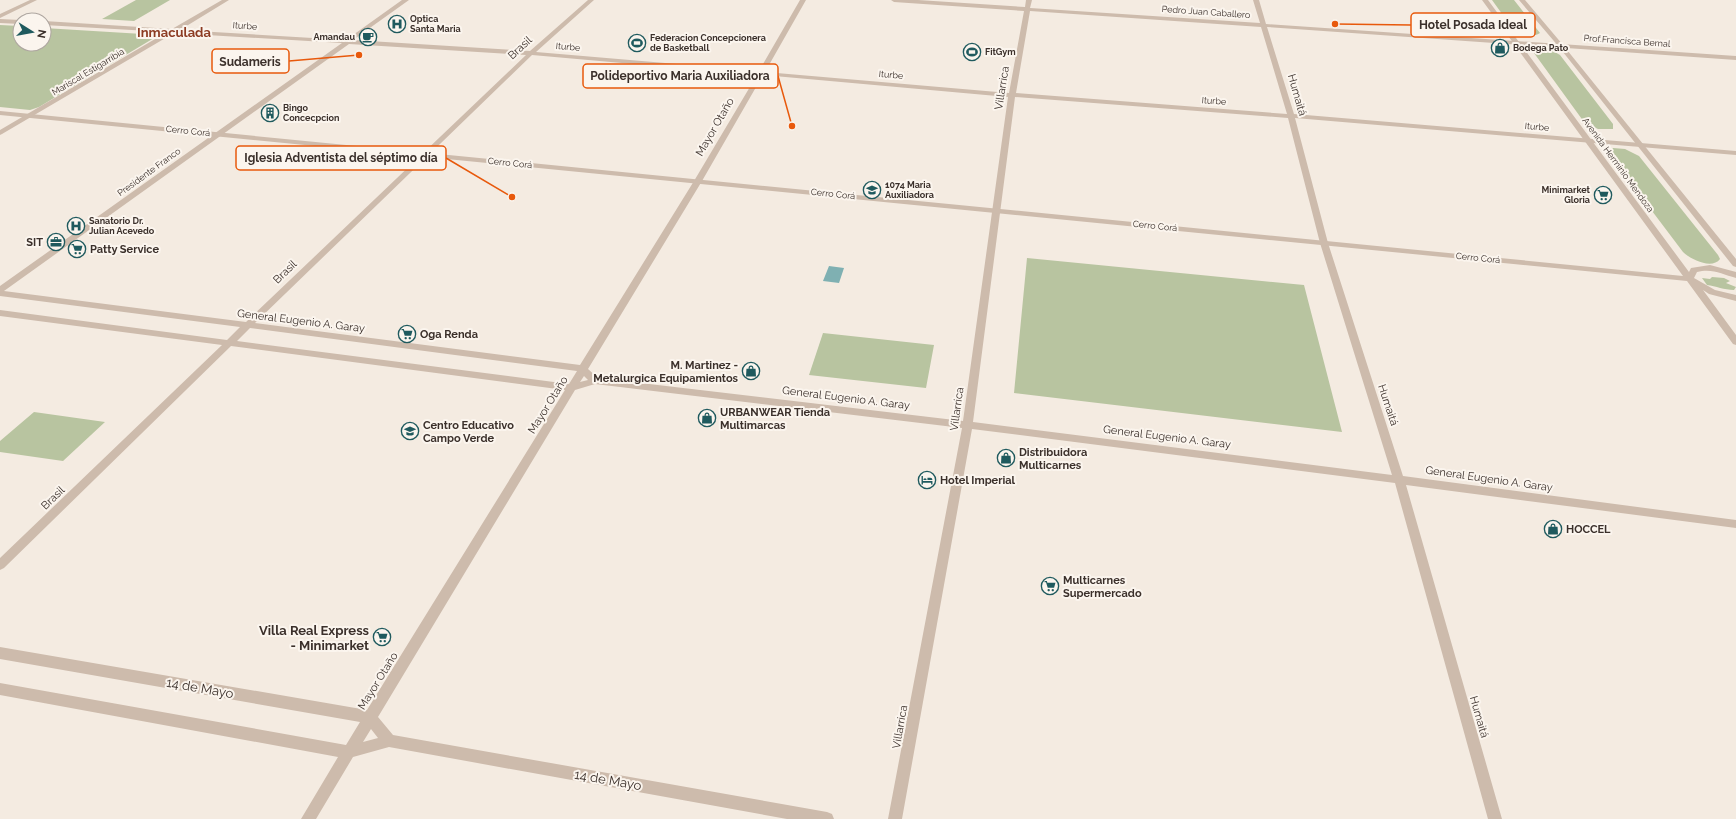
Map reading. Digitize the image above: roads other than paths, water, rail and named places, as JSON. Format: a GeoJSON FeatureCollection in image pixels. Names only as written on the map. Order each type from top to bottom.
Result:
{"type":"FeatureCollection","features":[{"type":"Feature","properties":{"kind":"street"},"geometry":{"type":"LineString","coordinates":[[0,16],[34,0]]}},
{"type":"Feature","properties":{"kind":"street","name":"Mariscal Estigarribia"},"geometry":{"type":"LineString","coordinates":[[0,133],[32,116],[226,0]]}},
{"type":"Feature","properties":{"kind":"street","name":"Presidente Franco"},"geometry":{"type":"LineString","coordinates":[[0,292],[217,134],[406,0]]}},
{"type":"Feature","properties":{"kind":"street","name":"Brasil"},"geometry":{"type":"LineString","coordinates":[[0,565],[246,326],[427,155],[531,53],[591,0]]}},
{"type":"Feature","properties":{"kind":"street","name":"Mayor Otaño"},"geometry":{"type":"LineString","coordinates":[[308,819],[698,181],[803,0]]}},
{"type":"Feature","properties":{"kind":"street","name":"Pedro Juan Caballero"},"geometry":{"type":"LineString","coordinates":[[894,0],[1028,5],[1263,25],[1518,43]]}},
{"type":"Feature","properties":{"kind":"street","name":"Humaitá"},"geometry":{"type":"LineString","coordinates":[[1256,0],[1291,116],[1324,243],[1399,478],[1495,819]]}},
{"type":"Feature","properties":{"kind":"street","name":"Avenida Herminio Mendoza"},"geometry":{"type":"LineString","coordinates":[[1485,0],[1736,342]]}},
{"type":"Feature","properties":{"kind":"street"},"geometry":{"type":"LineString","coordinates":[[1522,0],[1561,46],[1638,144],[1736,264]]}},
{"type":"Feature","properties":{"kind":"street","name":"Villarrica"},"geometry":{"type":"LineString","coordinates":[[895,819],[968,424],[1012,95],[1028,5]]}},
{"type":"Feature","properties":{"kind":"street"},"geometry":{"type":"LineString","coordinates":[[0,20],[12,21]]}},
{"type":"Feature","properties":{"kind":"street","name":"Iturbe"},"geometry":{"type":"LineString","coordinates":[[52,23],[531,53],[1012,95],[1291,116],[1736,153]]}},
{"type":"Feature","properties":{"kind":"street","name":"Prof.Francisca Bernal"},"geometry":{"type":"LineString","coordinates":[[1518,43],[1736,58]]}},
{"type":"Feature","properties":{"kind":"street","name":"Cerro Corá"},"geometry":{"type":"LineString","coordinates":[[0,113],[1690,279],[1712,292],[1736,298]]}},
{"type":"Feature","properties":{"kind":"street"},"geometry":{"type":"LineString","coordinates":[[1690,279],[1694,270],[1702,267],[1719,269],[1736,275]]}},
{"type":"Feature","properties":{"kind":"street","name":"General Eugenio A. Garay"},"geometry":{"type":"LineString","coordinates":[[0,292],[246,326],[583,369]]}},
{"type":"Feature","properties":{"kind":"street","name":"General Eugenio A. Garay"},"geometry":{"type":"LineString","coordinates":[[0,313],[572,388],[595,380],[968,424],[1399,478],[1736,524]]}},
{"type":"Feature","properties":{"kind":"street"},"geometry":{"type":"LineString","coordinates":[[583,369],[595,380]]}},
{"type":"Feature","properties":{"kind":"street","name":"14 de Mayo"},"geometry":{"type":"LineString","coordinates":[[0,654],[369,718]]}},
{"type":"Feature","properties":{"kind":"street","name":"14 de Mayo"},"geometry":{"type":"LineString","coordinates":[[0,689],[349,752],[389,741],[827,819]]}},
{"type":"Feature","properties":{"kind":"street"},"geometry":{"type":"LineString","coordinates":[[369,718],[389,741]]}},
{"type":"Feature","properties":{"kind":"water"},"geometry":{"type":"Polygon","coordinates":[[[829,266],[844,268],[839,283],[823,281],[829,266]]]}},
{"type":"Feature","properties":{"kind":"place","name":"Optica Santa Maria"},"geometry":{"type":"Point","coordinates":[397,24]}},
{"type":"Feature","properties":{"kind":"place","name":"Hotel Posada Ideal"},"geometry":{"type":"Point","coordinates":[1335,24]}},
{"type":"Feature","properties":{"kind":"place","name":"Amandau"},"geometry":{"type":"Point","coordinates":[368,37]}},
{"type":"Feature","properties":{"kind":"place","name":"Federacion Concepcionera de Basketball"},"geometry":{"type":"Point","coordinates":[637,43]}},
{"type":"Feature","properties":{"kind":"place","name":"Bodega Pato"},"geometry":{"type":"Point","coordinates":[1500,48]}},
{"type":"Feature","properties":{"kind":"place","name":"FitGym"},"geometry":{"type":"Point","coordinates":[972,52]}},
{"type":"Feature","properties":{"kind":"place","name":"Sudameris"},"geometry":{"type":"Point","coordinates":[359,55]}},
{"type":"Feature","properties":{"kind":"place","name":"Bingo Concecpcion"},"geometry":{"type":"Point","coordinates":[270,113]}},
{"type":"Feature","properties":{"kind":"place","name":"Polideportivo Maria Auxiliadora"},"geometry":{"type":"Point","coordinates":[792,126]}},
{"type":"Feature","properties":{"kind":"place","name":"1074 Maria Auxiliadora"},"geometry":{"type":"Point","coordinates":[872,190]}},
{"type":"Feature","properties":{"kind":"place","name":"Minimarket Gloria"},"geometry":{"type":"Point","coordinates":[1603,195]}},
{"type":"Feature","properties":{"kind":"place","name":"Iglesia Adventista del séptimo día"},"geometry":{"type":"Point","coordinates":[512,197]}},
{"type":"Feature","properties":{"kind":"place","name":"Sanatorio Dr. Julian Acevedo"},"geometry":{"type":"Point","coordinates":[76,226]}},
{"type":"Feature","properties":{"kind":"place","name":"SIT"},"geometry":{"type":"Point","coordinates":[56,242]}},
{"type":"Feature","properties":{"kind":"place","name":"Patty Service"},"geometry":{"type":"Point","coordinates":[77,249]}},
{"type":"Feature","properties":{"kind":"place","name":"Oga Renda"},"geometry":{"type":"Point","coordinates":[407,334]}},
{"type":"Feature","properties":{"kind":"place","name":"M. Martinez - Metalurgica Equipamientos"},"geometry":{"type":"Point","coordinates":[751,371]}},
{"type":"Feature","properties":{"kind":"place","name":"URBANWEAR Tienda Multimarcas"},"geometry":{"type":"Point","coordinates":[707,418]}},
{"type":"Feature","properties":{"kind":"place","name":"Centro Educativo Campo Verde"},"geometry":{"type":"Point","coordinates":[410,431]}},
{"type":"Feature","properties":{"kind":"place","name":"Distribuidora Multicarnes"},"geometry":{"type":"Point","coordinates":[1006,458]}},
{"type":"Feature","properties":{"kind":"place","name":"Hotel Imperial"},"geometry":{"type":"Point","coordinates":[927,480]}},
{"type":"Feature","properties":{"kind":"place","name":"HOCCEL"},"geometry":{"type":"Point","coordinates":[1553,529]}},
{"type":"Feature","properties":{"kind":"place","name":"Multicarnes Supermercado"},"geometry":{"type":"Point","coordinates":[1050,586]}},
{"type":"Feature","properties":{"kind":"place","name":"Villa Real Express - Minimarket"},"geometry":{"type":"Point","coordinates":[382,637]}},
{"type":"Feature","properties":{"kind":"district","name":"Inmaculada"},"geometry":{"type":"Point","coordinates":[174,32]}}]}
